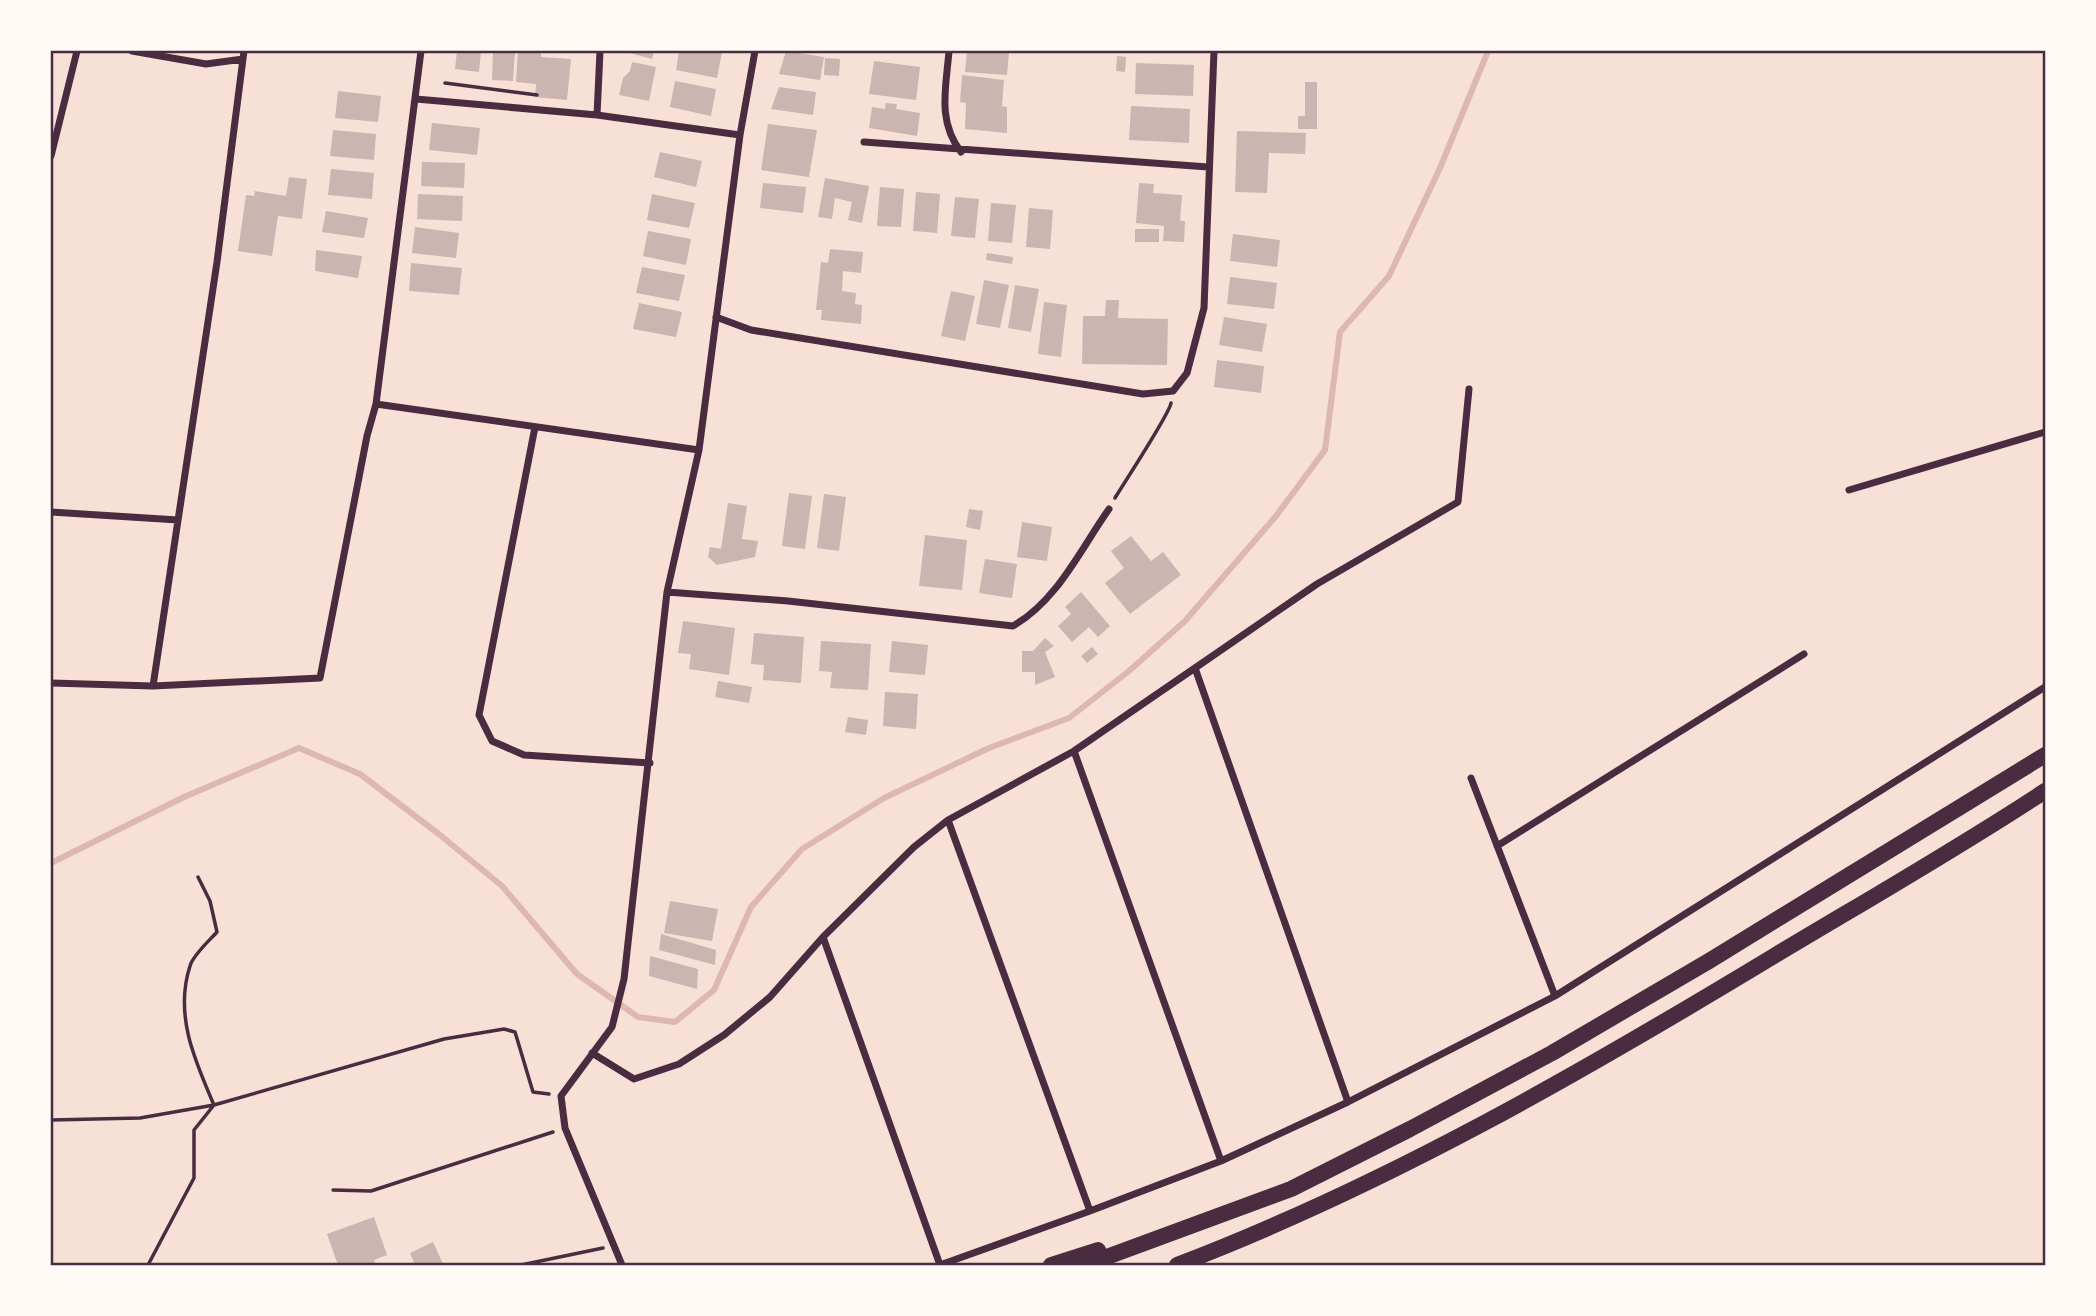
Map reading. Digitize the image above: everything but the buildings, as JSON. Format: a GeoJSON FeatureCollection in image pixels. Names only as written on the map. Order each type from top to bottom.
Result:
{"type":"FeatureCollection","features":[{"type":"Feature","properties":{"kind":"highway"},"geometry":{"type":"LineString","coordinates":[[1085,1265],[1291,1189],[1552,1053],[1720,954],[2045,755]]}},
{"type":"Feature","properties":{"kind":"highway"},"geometry":{"type":"LineString","coordinates":[[1177,1265],[1341,1195],[1502,1113],[1654,1028],[2045,791]]}},
{"type":"Feature","properties":{"kind":"highway"},"geometry":{"type":"LineString","coordinates":[[1051,1265],[1291,1189]]}},
{"type":"Feature","properties":{"kind":"street"},"geometry":{"type":"LineString","coordinates":[[51,156],[77,51]]}},
{"type":"Feature","properties":{"kind":"street"},"geometry":{"type":"LineString","coordinates":[[132,51],[206,64],[243,55],[215,276],[153,686]]}},
{"type":"Feature","properties":{"kind":"street"},"geometry":{"type":"LineString","coordinates":[[51,683],[153,686],[320,677],[367,436],[376,404],[421,51]]}},
{"type":"Feature","properties":{"kind":"street"},"geometry":{"type":"LineString","coordinates":[[597,115],[600,51]]}},
{"type":"Feature","properties":{"kind":"street"},"geometry":{"type":"LineString","coordinates":[[622,1265],[565,1128],[562,1096],[612,1027],[624,979],[667,592],[699,450],[740,135],[755,51]]}},
{"type":"Feature","properties":{"kind":"street"},"geometry":{"type":"LineString","coordinates":[[949,51],[943,115],[949,136],[961,152]]}},
{"type":"Feature","properties":{"kind":"street"},"geometry":{"type":"LineString","coordinates":[[716,317],[751,330],[1130,391],[1172,391],[1187,373],[1204,308],[1214,51]]}},
{"type":"Feature","properties":{"kind":"street"},"geometry":{"type":"LineString","coordinates":[[416,99],[597,115],[740,135]]}},
{"type":"Feature","properties":{"kind":"street"},"geometry":{"type":"LineString","coordinates":[[864,142],[961,152],[1208,167]]}},
{"type":"Feature","properties":{"kind":"street"},"geometry":{"type":"LineString","coordinates":[[592,1053],[634,1079],[679,1064],[724,1035],[770,997],[823,937],[914,847],[948,820],[1074,751],[1317,583],[1458,502],[1469,388]]}},
{"type":"Feature","properties":{"kind":"street"},"geometry":{"type":"LineString","coordinates":[[376,404],[699,450]]}},
{"type":"Feature","properties":{"kind":"street"},"geometry":{"type":"LineString","coordinates":[[535,427],[478,715],[492,741],[524,754],[650,763]]}},
{"type":"Feature","properties":{"kind":"street"},"geometry":{"type":"LineString","coordinates":[[1849,490],[2045,432]]}},
{"type":"Feature","properties":{"kind":"street"},"geometry":{"type":"LineString","coordinates":[[667,592],[788,601],[1013,626],[1034,614],[1057,587],[1109,509]]}},
{"type":"Feature","properties":{"kind":"street"},"geometry":{"type":"LineString","coordinates":[[51,512],[178,520]]}},
{"type":"Feature","properties":{"kind":"street"},"geometry":{"type":"LineString","coordinates":[[1497,846],[1804,654]]}},
{"type":"Feature","properties":{"kind":"street"},"geometry":{"type":"LineString","coordinates":[[1195,668],[1348,1102]]}},
{"type":"Feature","properties":{"kind":"street"},"geometry":{"type":"LineString","coordinates":[[823,937],[940,1265],[1221,1161],[1348,1102],[1555,996],[2045,687]]}},
{"type":"Feature","properties":{"kind":"street"},"geometry":{"type":"LineString","coordinates":[[1074,751],[1221,1161]]}},
{"type":"Feature","properties":{"kind":"street"},"geometry":{"type":"LineString","coordinates":[[1471,778],[1555,996]]}},
{"type":"Feature","properties":{"kind":"street"},"geometry":{"type":"LineString","coordinates":[[948,820],[1090,1211]]}},
{"type":"Feature","properties":{"kind":"path"},"geometry":{"type":"LineString","coordinates":[[445,83],[548,96]]}},
{"type":"Feature","properties":{"kind":"path"},"geometry":{"type":"LineString","coordinates":[[1109,509],[1170,410],[1172,391]]}},
{"type":"Feature","properties":{"kind":"path"},"geometry":{"type":"LineString","coordinates":[[198,877],[210,901],[217,932],[190,965],[183,1018],[197,1064],[214,1105]]}},
{"type":"Feature","properties":{"kind":"path"},"geometry":{"type":"LineString","coordinates":[[51,1120],[140,1118],[214,1105],[444,1039],[504,1029],[515,1032],[533,1092],[562,1096]]}},
{"type":"Feature","properties":{"kind":"path"},"geometry":{"type":"LineString","coordinates":[[148,1265],[194,1178],[194,1130],[214,1105]]}},
{"type":"Feature","properties":{"kind":"path"},"geometry":{"type":"LineString","coordinates":[[333,1191],[370,1191],[565,1128]]}},
{"type":"Feature","properties":{"kind":"path"},"geometry":{"type":"LineString","coordinates":[[521,1265],[615,1246]]}},
{"type":"Feature","properties":{"kind":"waterway"},"geometry":{"type":"LineString","coordinates":[[51,863],[184,797],[299,748],[360,774],[440,835],[502,886],[577,974],[638,1017],[675,1022],[714,990],[751,907],[802,849],[884,798],[989,748],[1069,718],[1129,671],[1185,621],[1276,516],[1325,450],[1340,332],[1389,276],[1440,168],[1488,51]]}}]}
